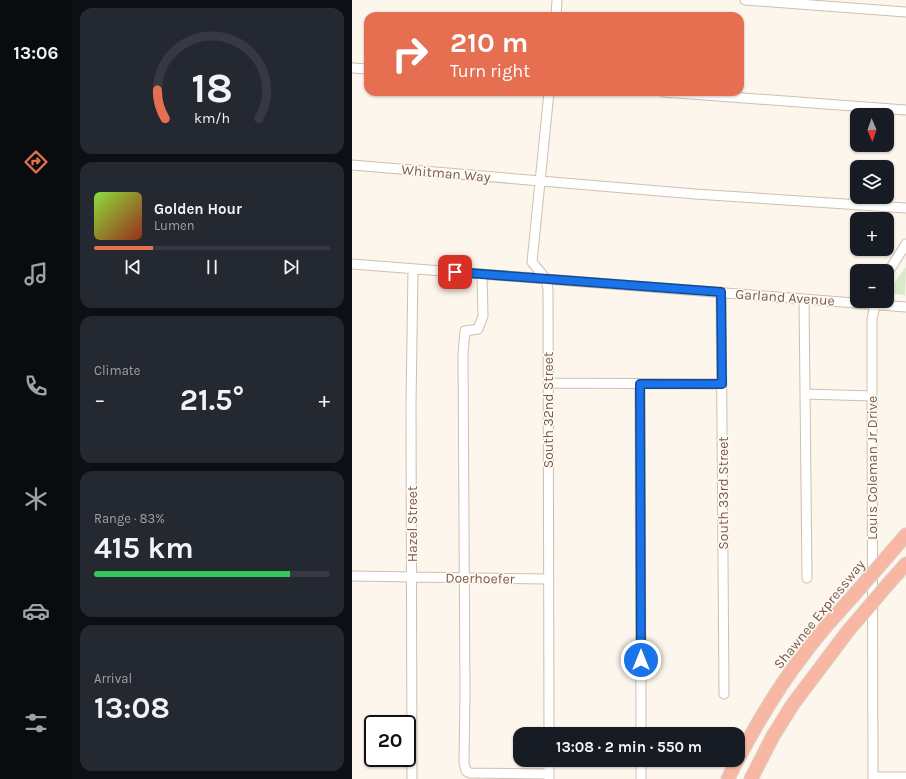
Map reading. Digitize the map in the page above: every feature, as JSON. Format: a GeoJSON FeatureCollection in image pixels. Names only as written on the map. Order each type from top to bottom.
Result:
{"type":"FeatureCollection","features":[{"type":"Feature","properties":{"kind":"highway","name":"Shawnee Expressway"},"geometry":{"type":"LineString","coordinates":[[745,745],[755,726],[807,649],[906,535]]}},
{"type":"Feature","properties":{"kind":"highway"},"geometry":{"type":"LineString","coordinates":[[751,779],[773,736],[793,704],[848,631],[906,564]]}},
{"type":"Feature","properties":{"kind":"highway","name":"Shawnee Expressway"},"geometry":{"type":"LineString","coordinates":[[728,779],[734,767]]}},
{"type":"Feature","properties":{"kind":"street"},"geometry":{"type":"LineString","coordinates":[[556,12],[557,0]]}},
{"type":"Feature","properties":{"kind":"street"},"geometry":{"type":"LineString","coordinates":[[745,0],[906,12]]}},
{"type":"Feature","properties":{"kind":"street"},"geometry":{"type":"LineString","coordinates":[[352,68],[364,69]]}},
{"type":"Feature","properties":{"kind":"street"},"geometry":{"type":"LineString","coordinates":[[546,279],[532,262],[549,96]]}},
{"type":"Feature","properties":{"kind":"street"},"geometry":{"type":"LineString","coordinates":[[718,96],[906,110]]}},
{"type":"Feature","properties":{"kind":"street","name":"Whitman Way"},"geometry":{"type":"LineString","coordinates":[[352,165],[694,194],[906,208]]}},
{"type":"Feature","properties":{"kind":"street"},"geometry":{"type":"LineString","coordinates":[[893,264],[906,244]]}},
{"type":"Feature","properties":{"kind":"street","name":"Garland Avenue"},"geometry":{"type":"LineString","coordinates":[[352,264],[850,302]]}},
{"type":"Feature","properties":{"kind":"street","name":"Hazel Street"},"geometry":{"type":"LineString","coordinates":[[412,779],[413,269]]}},
{"type":"Feature","properties":{"kind":"street"},"geometry":{"type":"LineString","coordinates":[[482,274],[481,325],[478,330],[466,331],[463,337],[464,763],[466,770],[470,773],[549,777]]}},
{"type":"Feature","properties":{"kind":"street","name":"South 32nd Street"},"geometry":{"type":"LineString","coordinates":[[546,279],[548,289],[549,727]]}},
{"type":"Feature","properties":{"kind":"street","name":"South 33rd Street"},"geometry":{"type":"LineString","coordinates":[[721,292],[724,694]]}},
{"type":"Feature","properties":{"kind":"street"},"geometry":{"type":"LineString","coordinates":[[804,299],[807,578]]}},
{"type":"Feature","properties":{"kind":"street","name":"Garland Avenue"},"geometry":{"type":"LineString","coordinates":[[894,306],[906,308]]}},
{"type":"Feature","properties":{"kind":"street","name":"Louis Coleman Jr Drive"},"geometry":{"type":"LineString","coordinates":[[874,308],[872,319],[874,778]]}},
{"type":"Feature","properties":{"kind":"street"},"geometry":{"type":"LineString","coordinates":[[548,383],[722,384]]}},
{"type":"Feature","properties":{"kind":"street"},"geometry":{"type":"LineString","coordinates":[[640,384],[641,727]]}},
{"type":"Feature","properties":{"kind":"street"},"geometry":{"type":"LineString","coordinates":[[805,394],[872,396]]}},
{"type":"Feature","properties":{"kind":"street","name":"Doerhoefer"},"geometry":{"type":"LineString","coordinates":[[352,576],[548,579]]}},
{"type":"Feature","properties":{"kind":"street"},"geometry":{"type":"LineString","coordinates":[[641,767],[641,779]]}},
{"type":"Feature","properties":{"kind":"street"},"geometry":{"type":"LineString","coordinates":[[874,778],[906,777]]}},
{"type":"Feature","properties":{"kind":"green space"},"geometry":{"type":"Polygon","coordinates":[[[906,267],[905,295],[894,294],[894,283],[906,267]]]}},
{"type":"Feature","properties":{"kind":"route"},"geometry":{"type":"LineString","coordinates":[[455,272],[721,292],[722,384],[640,384],[641,660]]}}]}
